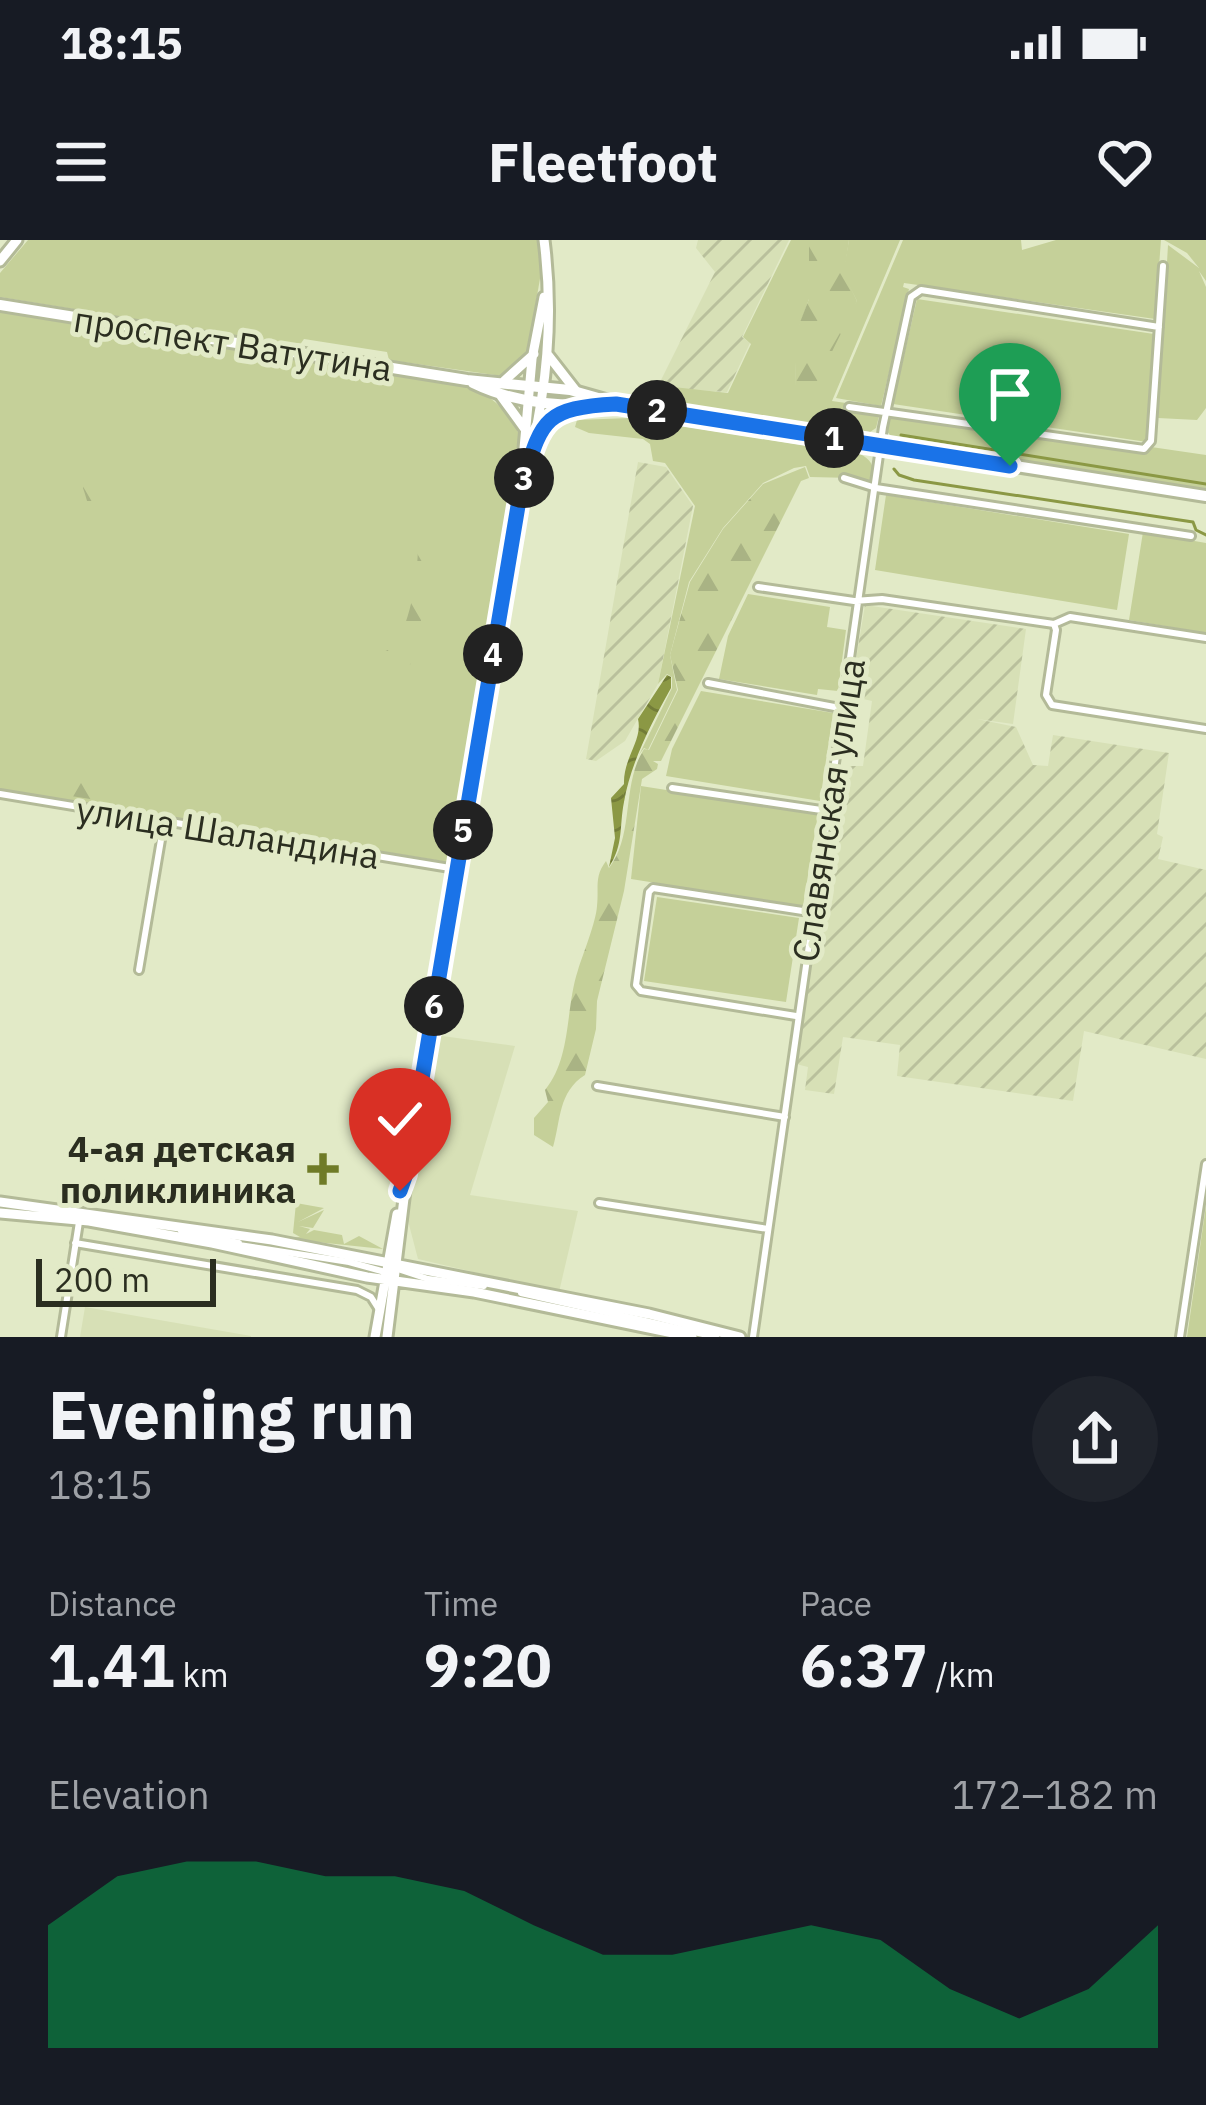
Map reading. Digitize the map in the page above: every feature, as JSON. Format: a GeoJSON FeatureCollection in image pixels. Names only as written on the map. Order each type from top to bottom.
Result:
{"type":"FeatureCollection","features":[{"type":"Feature","properties":{"kind":"main road"},"geometry":{"type":"LineString","coordinates":[[0,261],[17,240]]}},
{"type":"Feature","properties":{"kind":"main road"},"geometry":{"type":"LineString","coordinates":[[387,1337],[391,1271],[521,488],[526,425],[548,357],[544,240]]}},
{"type":"Feature","properties":{"kind":"main road"},"geometry":{"type":"LineString","coordinates":[[521,488],[538,427],[533,357],[547,268]]}},
{"type":"Feature","properties":{"kind":"main road","name":"проспект Ватутина"},"geometry":{"type":"LineString","coordinates":[[0,305],[467,380],[506,381],[570,405],[596,401]]}},
{"type":"Feature","properties":{"kind":"main road"},"geometry":{"type":"LineString","coordinates":[[533,357],[539,365],[548,357]]}},
{"type":"Feature","properties":{"kind":"main road"},"geometry":{"type":"LineString","coordinates":[[526,425],[504,397],[512,389],[506,381],[533,357]]}},
{"type":"Feature","properties":{"kind":"main road"},"geometry":{"type":"LineString","coordinates":[[538,427],[570,405],[564,396],[573,391],[548,357]]}},
{"type":"Feature","properties":{"kind":"main road","name":"проспект Ватутина"},"geometry":{"type":"LineString","coordinates":[[467,380],[504,397],[573,391],[596,401],[1206,496]]}},
{"type":"Feature","properties":{"kind":"main road"},"geometry":{"type":"LineString","coordinates":[[526,425],[533,419],[538,427]]}},
{"type":"Feature","properties":{"kind":"main road"},"geometry":{"type":"LineString","coordinates":[[375,1337],[381,1295],[400,1245],[406,1174]]}},
{"type":"Feature","properties":{"kind":"main road"},"geometry":{"type":"LineString","coordinates":[[3,1206],[212,1243],[357,1275],[381,1295]]}},
{"type":"Feature","properties":{"kind":"main road"},"geometry":{"type":"LineString","coordinates":[[78,1220],[97,1214],[372,1259],[414,1284],[692,1337]]}},
{"type":"Feature","properties":{"kind":"main road"},"geometry":{"type":"LineString","coordinates":[[400,1245],[410,1259],[434,1271]]}},
{"type":"Feature","properties":{"kind":"main road"},"geometry":{"type":"LineString","coordinates":[[357,1275],[434,1271],[740,1337]]}},
{"type":"Feature","properties":{"kind":"main road"},"geometry":{"type":"LineString","coordinates":[[392,1304],[401,1289],[414,1284]]}},
{"type":"Feature","properties":{"kind":"street"},"geometry":{"type":"LineString","coordinates":[[849,407],[1144,449],[1151,441],[1162,266]]}},
{"type":"Feature","properties":{"kind":"street","name":"Славянская улица"},"geometry":{"type":"LineString","coordinates":[[753,1337],[885,413],[910,300],[921,290],[1159,327]]}},
{"type":"Feature","properties":{"kind":"street"},"geometry":{"type":"LineString","coordinates":[[844,478],[876,488],[1191,536]]}},
{"type":"Feature","properties":{"kind":"street"},"geometry":{"type":"LineString","coordinates":[[758,587],[860,601],[882,598],[1054,624],[1070,616],[1206,638]]}},
{"type":"Feature","properties":{"kind":"street"},"geometry":{"type":"LineString","coordinates":[[1054,624],[1046,695],[1052,705],[1206,729]]}},
{"type":"Feature","properties":{"kind":"street"},"geometry":{"type":"LineString","coordinates":[[708,683],[845,709]]}},
{"type":"Feature","properties":{"kind":"street"},"geometry":{"type":"LineString","coordinates":[[672,788],[828,811]]}},
{"type":"Feature","properties":{"kind":"street","name":"улица Шаландина"},"geometry":{"type":"LineString","coordinates":[[0,794],[456,869]]}},
{"type":"Feature","properties":{"kind":"street"},"geometry":{"type":"LineString","coordinates":[[139,970],[164,822]]}},
{"type":"Feature","properties":{"kind":"street"},"geometry":{"type":"LineString","coordinates":[[796,1016],[641,992],[636,986],[653,888],[811,912]]}},
{"type":"Feature","properties":{"kind":"street"},"geometry":{"type":"LineString","coordinates":[[597,1086],[785,1118]]}},
{"type":"Feature","properties":{"kind":"street"},"geometry":{"type":"LineString","coordinates":[[1180,1337],[1206,1169]]}},
{"type":"Feature","properties":{"kind":"street"},"geometry":{"type":"LineString","coordinates":[[599,1203],[769,1229]]}},
{"type":"Feature","properties":{"kind":"street"},"geometry":{"type":"LineString","coordinates":[[61,1337],[78,1220]]}},
{"type":"Feature","properties":{"kind":"street"},"geometry":{"type":"LineString","coordinates":[[163,1226],[716,1337]]}},
{"type":"Feature","properties":{"kind":"street"},"geometry":{"type":"LineString","coordinates":[[76,1243],[357,1290],[371,1297],[378,1308]]}},
{"type":"Feature","properties":{"kind":"street"},"geometry":{"type":"LineString","coordinates":[[212,1243],[350,1255]]}},
{"type":"Feature","properties":{"kind":"shaded area"},"geometry":{"type":"Polygon","coordinates":[[[698,240],[789,240],[742,337],[750,343],[727,392],[657,388],[715,272],[696,248],[698,240]]]}},
{"type":"Feature","properties":{"kind":"shaded area"},"geometry":{"type":"Polygon","coordinates":[[[638,462],[666,467],[693,506],[658,684],[625,741],[596,761],[586,759],[638,462]]]}},
{"type":"Feature","properties":{"kind":"shaded area"},"geometry":{"type":"Polygon","coordinates":[[[865,605],[1026,629],[1013,724],[977,719],[1016,727],[1033,765],[1048,766],[1053,735],[1169,753],[1158,859],[1206,870],[1206,1059],[1084,1031],[1073,1101],[897,1076],[900,1045],[843,1037],[834,1094],[805,1090],[808,1067],[796,1064],[830,843],[850,766],[863,766],[872,701],[850,696],[865,605]]]}},
{"type":"Feature","properties":{"kind":"shaded area"},"geometry":{"type":"Polygon","coordinates":[[[435,1035],[515,1046],[470,1195],[578,1211],[559,1292],[418,1259],[407,1217],[435,1035]]]}},
{"type":"Feature","properties":{"kind":"shaded area"},"geometry":{"type":"Polygon","coordinates":[[[85,1307],[251,1336],[251,1337],[80,1337],[85,1307]]]}},
{"type":"Feature","properties":{"kind":"green space"},"geometry":{"type":"Polygon","coordinates":[[[28,240],[538,240],[542,267],[527,354],[502,376],[389,360],[387,352],[304,339],[299,346],[0,297],[0,273],[28,240]]]}},
{"type":"Feature","properties":{"kind":"green space"},"geometry":{"type":"Polygon","coordinates":[[[791,240],[809,240],[809,299],[795,338],[796,386],[857,301],[843,274],[849,240],[900,240],[832,401],[881,408],[876,428],[870,432],[651,399],[650,393],[664,386],[728,393],[751,344],[743,337],[791,240]]]}},
{"type":"Feature","properties":{"kind":"green space"},"geometry":{"type":"Polygon","coordinates":[[[809,240],[849,240],[844,274],[857,301],[811,394],[796,386],[794,338],[809,299],[809,240]]]}},
{"type":"Feature","properties":{"kind":"green space"},"geometry":{"type":"Polygon","coordinates":[[[903,240],[1021,240],[1022,250],[1056,240],[1161,240],[1155,319],[904,283],[909,289],[881,406],[836,398],[903,240]]]}},
{"type":"Feature","properties":{"kind":"green space"},"geometry":{"type":"Polygon","coordinates":[[[1164,240],[1206,240],[1206,281],[1199,271],[1206,287],[1206,408],[1197,420],[1158,418],[1168,245],[1199,268],[1187,253],[1164,240]]]}},
{"type":"Feature","properties":{"kind":"green space"},"geometry":{"type":"Polygon","coordinates":[[[917,299],[1154,334],[1147,442],[893,404],[917,299]]]}},
{"type":"Feature","properties":{"kind":"green space"},"geometry":{"type":"Polygon","coordinates":[[[0,312],[467,386],[507,413],[520,439],[448,862],[0,790],[0,312]]]}},
{"type":"Feature","properties":{"kind":"green space"},"geometry":{"type":"Polygon","coordinates":[[[891,409],[1206,455],[1206,489],[893,439],[886,430],[891,409]]]}},
{"type":"Feature","properties":{"kind":"green space"},"geometry":{"type":"Polygon","coordinates":[[[630,418],[860,454],[871,463],[874,475],[873,485],[853,478],[810,477],[806,466],[794,468],[763,483],[723,528],[689,582],[670,655],[677,690],[648,750],[644,748],[639,755],[672,688],[672,677],[667,674],[658,684],[695,506],[665,463],[653,461],[650,444],[643,439],[575,427],[577,420],[630,418]]]}},
{"type":"Feature","properties":{"kind":"green space"},"geometry":{"type":"Polygon","coordinates":[[[805,467],[809,478],[801,481],[661,761],[653,761],[657,769],[642,779],[585,1075],[565,1098],[553,1147],[534,1135],[534,1118],[548,1102],[545,1090],[560,1063],[574,985],[596,913],[600,872],[617,855],[637,763],[644,749],[649,750],[678,690],[670,655],[690,582],[723,529],[763,484],[805,467]]]}},
{"type":"Feature","properties":{"kind":"green space"},"geometry":{"type":"Polygon","coordinates":[[[89,474],[112,478],[106,521],[95,519],[90,509],[83,488],[89,474]]]}},
{"type":"Feature","properties":{"kind":"green space"},"geometry":{"type":"Polygon","coordinates":[[[886,495],[1129,534],[1117,610],[875,570],[886,495]]]}},
{"type":"Feature","properties":{"kind":"green space"},"geometry":{"type":"Polygon","coordinates":[[[417,528],[435,532],[410,665],[319,658],[327,648],[386,651],[399,638],[414,591],[417,528]]]}},
{"type":"Feature","properties":{"kind":"green space"},"geometry":{"type":"Polygon","coordinates":[[[1143,532],[1206,543],[1206,633],[1129,620],[1143,532]]]}},
{"type":"Feature","properties":{"kind":"green space"},"geometry":{"type":"Polygon","coordinates":[[[748,594],[830,607],[827,627],[846,630],[838,691],[818,689],[817,695],[719,679],[728,636],[748,594]]]}},
{"type":"Feature","properties":{"kind":"green space"},"geometry":{"type":"Polygon","coordinates":[[[701,691],[833,713],[820,801],[666,776],[672,749],[701,691]]]}},
{"type":"Feature","properties":{"kind":"green space"},"geometry":{"type":"Polygon","coordinates":[[[93,745],[90,779],[105,783],[103,801],[71,796],[78,757],[93,745]]]}},
{"type":"Feature","properties":{"kind":"green space"},"geometry":{"type":"Polygon","coordinates":[[[641,786],[818,814],[803,906],[631,879],[641,786]]]}},
{"type":"Feature","properties":{"kind":"green space"},"geometry":{"type":"Polygon","coordinates":[[[657,897],[799,918],[786,1002],[644,981],[657,897]]]}},
{"type":"Feature","properties":{"kind":"green space"},"geometry":{"type":"Polygon","coordinates":[[[296,1203],[324,1208],[298,1222],[324,1210],[313,1228],[299,1226],[310,1229],[306,1234],[314,1230],[342,1235],[344,1244],[359,1236],[383,1249],[279,1238],[300,1237],[293,1233],[296,1203]]]}},
{"type":"Feature","properties":{"kind":"green space"},"geometry":{"type":"Polygon","coordinates":[[[1206,1206],[1206,1337],[1187,1337],[1206,1206]]]}},
{"type":"Feature","properties":{"kind":"water"},"geometry":{"type":"Polygon","coordinates":[[[667,675],[671,688],[631,772],[619,843],[609,867],[615,838],[611,798],[624,784],[638,719],[667,675]]]}},
{"type":"Feature","properties":{"kind":"waterway"},"geometry":{"type":"LineString","coordinates":[[901,435],[1206,484]]}},
{"type":"Feature","properties":{"kind":"waterway"},"geometry":{"type":"LineString","coordinates":[[894,469],[914,480],[1193,522],[1206,535]]}},
{"type":"Feature","properties":{"kind":"place","name":"4-ая детская поликлиника"},"geometry":{"type":"Point","coordinates":[323,1169]}},
{"type":"Feature","properties":{"kind":"route"},"geometry":{"type":"LineString","coordinates":[[400,1191],[521,488],[538,430],[573,405],[616,404],[1010,466]]}}]}
